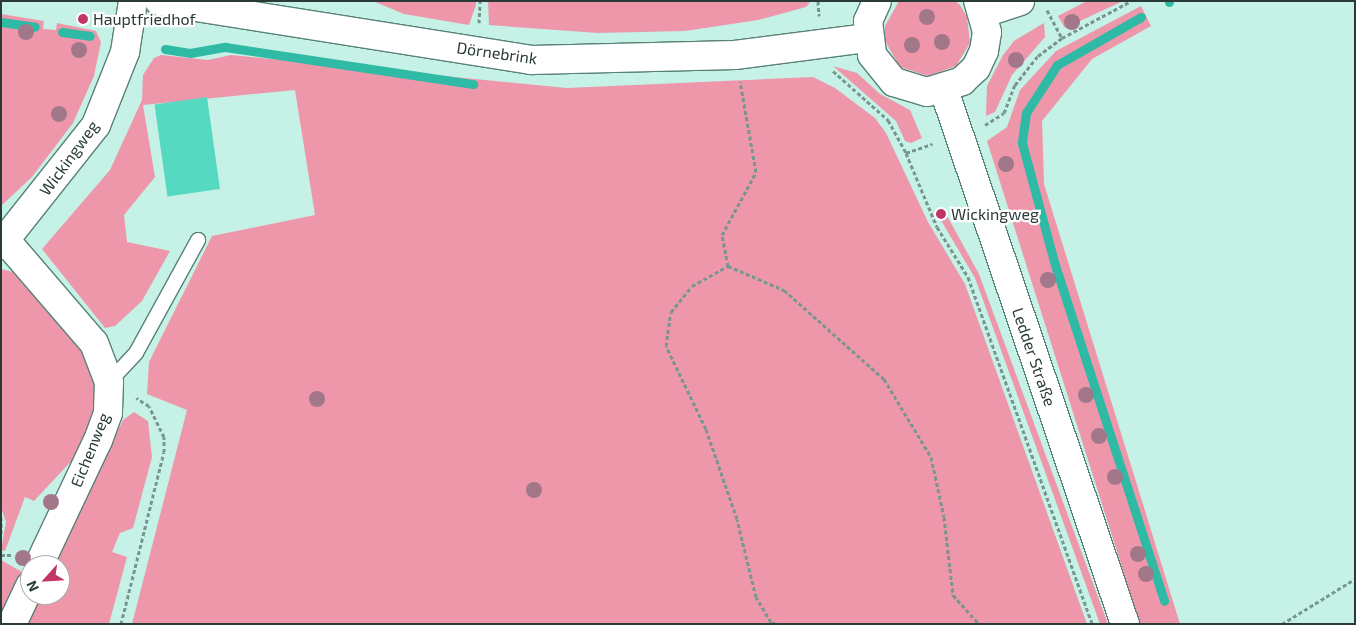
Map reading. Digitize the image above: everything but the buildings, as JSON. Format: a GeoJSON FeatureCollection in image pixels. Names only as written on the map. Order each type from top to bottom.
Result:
{"type":"FeatureCollection","features":[{"type":"Feature","properties":{"kind":"street","name":"Wickingweg"},"geometry":{"type":"LineString","coordinates":[[4,244],[96,125],[124,52],[133,1]]}},
{"type":"Feature","properties":{"kind":"street","name":"Dörnebrink"},"geometry":{"type":"LineString","coordinates":[[159,1],[531,60],[735,55],[868,38]]}},
{"type":"Feature","properties":{"kind":"street"},"geometry":{"type":"LineString","coordinates":[[877,1],[868,21],[868,38],[876,63],[894,82],[910,90],[944,90],[962,82],[976,68],[987,32],[981,7],[1020,1]]}},
{"type":"Feature","properties":{"kind":"street","name":"Ledder Straße"},"geometry":{"type":"LineString","coordinates":[[944,90],[1125,624]]}},
{"type":"Feature","properties":{"kind":"street","name":"Eichenweg"},"geometry":{"type":"LineString","coordinates":[[4,244],[94,343],[108,382],[108,413],[98,440],[45,555]]}},
{"type":"Feature","properties":{"kind":"street"},"geometry":{"type":"LineString","coordinates":[[12,624],[21,605]]}},
{"type":"Feature","properties":{"kind":"lane"},"geometry":{"type":"LineString","coordinates":[[108,382],[136,353],[198,240]]}},
{"type":"Feature","properties":{"kind":"path"},"geometry":{"type":"LineString","coordinates":[[1044,1],[1062,38],[1132,1]]}},
{"type":"Feature","properties":{"kind":"path"},"geometry":{"type":"LineString","coordinates":[[728,266],[722,235],[756,172],[735,55]]}},
{"type":"Feature","properties":{"kind":"path"},"geometry":{"type":"LineString","coordinates":[[906,152],[937,227],[968,277],[1092,624]]}},
{"type":"Feature","properties":{"kind":"path"},"geometry":{"type":"LineString","coordinates":[[728,266],[692,286],[671,312],[666,346],[706,429],[736,519],[756,597],[769,623],[776,624]]}},
{"type":"Feature","properties":{"kind":"path"},"geometry":{"type":"LineString","coordinates":[[728,266],[784,290],[884,379],[931,456],[944,517],[953,595],[978,624]]}},
{"type":"Feature","properties":{"kind":"path"},"geometry":{"type":"LineString","coordinates":[[108,382],[149,406],[164,437],[164,452],[121,624]]}},
{"type":"Feature","properties":{"kind":"path"},"geometry":{"type":"LineString","coordinates":[[1,517],[1,534]]}},
{"type":"Feature","properties":{"kind":"path"},"geometry":{"type":"LineString","coordinates":[[1282,624],[1355,579]]}},
{"type":"Feature","properties":{"kind":"shaded area"},"geometry":{"type":"Polygon","coordinates":[[[373,1],[476,1],[476,5],[469,25],[404,14],[373,1]]]}},
{"type":"Feature","properties":{"kind":"shaded area"},"geometry":{"type":"Polygon","coordinates":[[[488,1],[811,1],[806,7],[758,20],[685,31],[598,33],[489,25],[488,1]]]}},
{"type":"Feature","properties":{"kind":"shaded area"},"geometry":{"type":"Polygon","coordinates":[[[899,1],[955,1],[960,5],[967,17],[970,43],[956,66],[928,76],[900,67],[885,41],[885,26],[899,1]]]}},
{"type":"Feature","properties":{"kind":"shaded area"},"geometry":{"type":"Polygon","coordinates":[[[1087,1],[1123,1],[1065,28],[1058,16],[1087,1]]]}},
{"type":"Feature","properties":{"kind":"shaded area"},"geometry":{"type":"Polygon","coordinates":[[[1141,6],[1151,26],[1092,59],[1042,121],[1044,184],[1180,624],[1140,624],[987,141],[1007,127],[1020,90],[1056,51],[1141,6]]]}},
{"type":"Feature","properties":{"kind":"shaded area"},"geometry":{"type":"Polygon","coordinates":[[[1,14],[44,21],[43,29],[56,30],[57,23],[96,31],[101,42],[94,76],[73,123],[32,177],[1,206],[1,14]]]}},
{"type":"Feature","properties":{"kind":"shaded area"},"geometry":{"type":"Polygon","coordinates":[[[1044,23],[1045,37],[1012,75],[995,112],[986,116],[987,86],[1003,55],[1014,41],[1044,23]]]}},
{"type":"Feature","properties":{"kind":"shaded area"},"geometry":{"type":"Polygon","coordinates":[[[161,55],[208,60],[231,55],[567,88],[813,77],[835,88],[875,118],[886,133],[928,222],[965,284],[1087,624],[132,624],[187,410],[147,394],[149,362],[212,236],[315,215],[295,90],[143,105],[155,177],[124,215],[127,242],[170,251],[142,301],[115,326],[105,328],[42,249],[110,170],[142,100],[143,75],[154,58],[161,55]]]}},
{"type":"Feature","properties":{"kind":"shaded area"},"geometry":{"type":"Polygon","coordinates":[[[833,66],[857,73],[880,94],[910,110],[922,138],[911,143],[905,141],[896,121],[833,66]]]}},
{"type":"Feature","properties":{"kind":"shaded area"},"geometry":{"type":"Polygon","coordinates":[[[946,214],[979,274],[1108,624],[1100,624],[975,278],[939,217],[946,214]]]}},
{"type":"Feature","properties":{"kind":"shaded area"},"geometry":{"type":"Polygon","coordinates":[[[1,269],[13,272],[28,288],[34,288],[89,356],[99,388],[97,407],[78,454],[34,501],[25,497],[5,551],[1,550],[6,522],[1,508],[1,269]]]}},
{"type":"Feature","properties":{"kind":"shaded area"},"geometry":{"type":"Polygon","coordinates":[[[134,412],[148,421],[152,457],[133,528],[120,533],[112,552],[127,557],[109,624],[24,624],[33,605],[70,605],[70,555],[57,555],[123,420],[134,412]]]}},
{"type":"Feature","properties":{"kind":"shaded area"},"geometry":{"type":"Polygon","coordinates":[[[1,560],[20,571],[20,591],[1,624],[1,560]]]}},
{"type":"Feature","properties":{"kind":"waterway"},"geometry":{"type":"LineString","coordinates":[[1141,17],[1057,65],[1026,113],[1022,143],[1055,265],[1164,601]]}},
{"type":"Feature","properties":{"kind":"waterway"},"geometry":{"type":"LineString","coordinates":[[1,22],[35,27]]}},
{"type":"Feature","properties":{"kind":"waterway"},"geometry":{"type":"LineString","coordinates":[[62,32],[90,36]]}},
{"type":"Feature","properties":{"kind":"waterway"},"geometry":{"type":"LineString","coordinates":[[165,49],[190,53],[225,47],[473,84]]}},
{"type":"Feature","properties":{"kind":"place","name":"Hauptfriedhof"},"geometry":{"type":"Point","coordinates":[83,19]}},
{"type":"Feature","properties":{"kind":"place","name":"Wickingweg"},"geometry":{"type":"Point","coordinates":[941,214]}}]}
